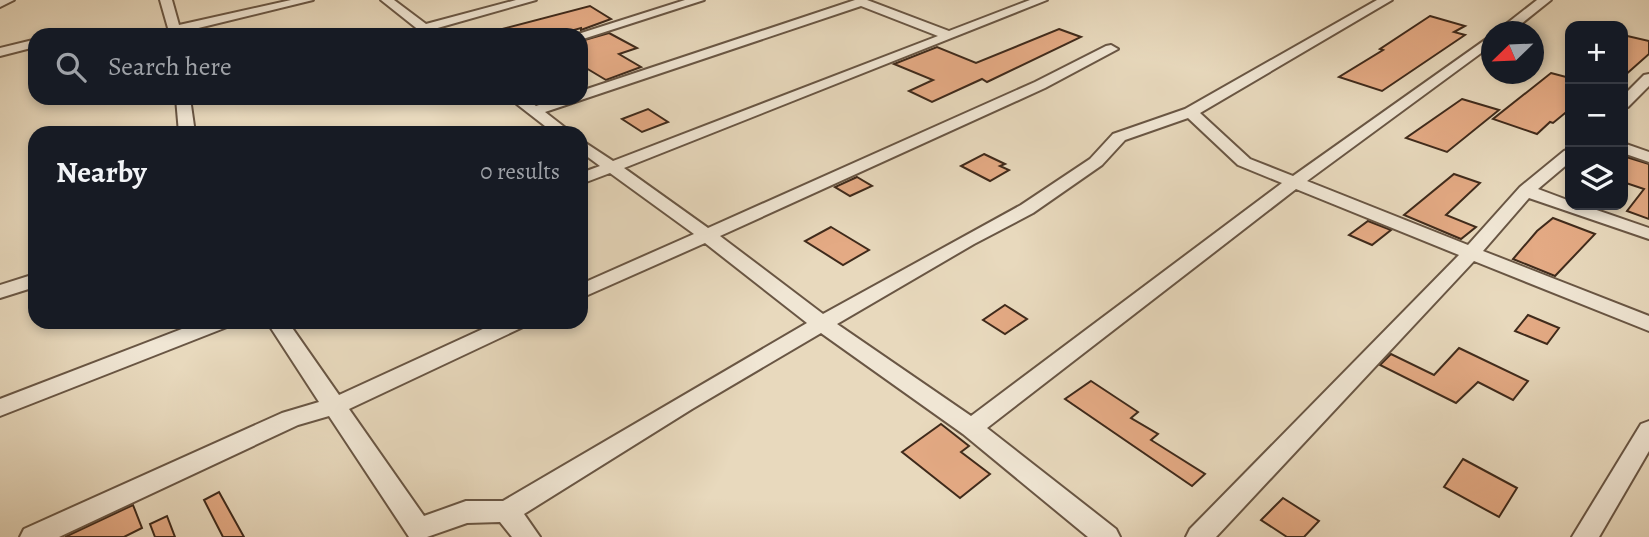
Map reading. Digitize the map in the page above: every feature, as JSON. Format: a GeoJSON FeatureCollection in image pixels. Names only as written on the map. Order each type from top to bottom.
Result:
{"type":"FeatureCollection","features":[{"type":"Feature","properties":{"kind":"street"},"geometry":{"type":"LineString","coordinates":[[0,2],[8,0]]}},
{"type":"Feature","properties":{"kind":"street"},"geometry":{"type":"LineString","coordinates":[[166,0],[174,28]]}},
{"type":"Feature","properties":{"kind":"street"},"geometry":{"type":"LineString","coordinates":[[195,28],[307,0]]}},
{"type":"Feature","properties":{"kind":"street"},"geometry":{"type":"LineString","coordinates":[[387,0],[424,28]]}},
{"type":"Feature","properties":{"kind":"street"},"geometry":{"type":"LineString","coordinates":[[442,28],[530,0]]}},
{"type":"Feature","properties":{"kind":"street"},"geometry":{"type":"LineString","coordinates":[[588,33],[698,0]]}},
{"type":"Feature","properties":{"kind":"street"},"geometry":{"type":"LineString","coordinates":[[588,176],[1041,0]]}},
{"type":"Feature","properties":{"kind":"street"},"geometry":{"type":"LineString","coordinates":[[282,329],[335,406],[411,533],[466,512],[508,511],[684,403],[824,325],[967,240],[1027,209],[1096,162],[1119,138],[1190,112],[1386,0]]}},
{"type":"Feature","properties":{"kind":"street"},"geometry":{"type":"LineString","coordinates":[[1517,21],[1545,0]]}},
{"type":"Feature","properties":{"kind":"street"},"geometry":{"type":"LineString","coordinates":[[588,94],[861,2],[947,35]]}},
{"type":"Feature","properties":{"kind":"street"},"geometry":{"type":"LineString","coordinates":[[0,52],[28,45]]}},
{"type":"Feature","properties":{"kind":"street"},"geometry":{"type":"LineString","coordinates":[[971,428],[1295,182],[1481,47]]}},
{"type":"Feature","properties":{"kind":"street"},"geometry":{"type":"LineString","coordinates":[[588,289],[1040,85],[1111,49]]}},
{"type":"Feature","properties":{"kind":"street"},"geometry":{"type":"LineString","coordinates":[[1628,99],[1649,78]]}},
{"type":"Feature","properties":{"kind":"street"},"geometry":{"type":"LineString","coordinates":[[1628,99],[1649,99]]}},
{"type":"Feature","properties":{"kind":"street"},"geometry":{"type":"LineString","coordinates":[[184,105],[186,126]]}},
{"type":"Feature","properties":{"kind":"street"},"geometry":{"type":"LineString","coordinates":[[527,105],[555,126]]}},
{"type":"Feature","properties":{"kind":"street"},"geometry":{"type":"LineString","coordinates":[[536,111],[554,105]]}},
{"type":"Feature","properties":{"kind":"street"},"geometry":{"type":"LineString","coordinates":[[1190,112],[1244,162],[1649,324]]}},
{"type":"Feature","properties":{"kind":"street"},"geometry":{"type":"LineString","coordinates":[[588,150],[705,234],[824,325],[971,428],[1107,537]]}},
{"type":"Feature","properties":{"kind":"street"},"geometry":{"type":"LineString","coordinates":[[1628,150],[1649,157]]}},
{"type":"Feature","properties":{"kind":"street"},"geometry":{"type":"LineString","coordinates":[[1199,537],[1472,252],[1526,191],[1565,158]]}},
{"type":"Feature","properties":{"kind":"street"},"geometry":{"type":"LineString","coordinates":[[1526,191],[1649,234]]}},
{"type":"Feature","properties":{"kind":"street"},"geometry":{"type":"LineString","coordinates":[[0,292],[28,282]]}},
{"type":"Feature","properties":{"kind":"street"},"geometry":{"type":"LineString","coordinates":[[0,408],[202,329]]}},
{"type":"Feature","properties":{"kind":"street"},"geometry":{"type":"LineString","coordinates":[[33,537],[290,419],[335,406],[501,329]]}},
{"type":"Feature","properties":{"kind":"street"},"geometry":{"type":"LineString","coordinates":[[1585,537],[1649,430]]}},
{"type":"Feature","properties":{"kind":"street"},"geometry":{"type":"LineString","coordinates":[[508,511],[527,537]]}},
{"type":"Feature","properties":{"kind":"building"},"geometry":{"type":"Polygon","coordinates":[[[590,6],[611,19],[586,28],[506,28],[590,6]]]}},
{"type":"Feature","properties":{"kind":"building"},"geometry":{"type":"Polygon","coordinates":[[[1430,16],[1465,26],[1454,32],[1465,35],[1382,91],[1339,77],[1383,50],[1380,49],[1430,16]]]}},
{"type":"Feature","properties":{"kind":"building"},"geometry":{"type":"Polygon","coordinates":[[[1059,29],[1081,37],[987,82],[982,79],[932,102],[909,91],[933,80],[894,64],[937,47],[976,63],[1059,29]]]}},
{"type":"Feature","properties":{"kind":"building"},"geometry":{"type":"Polygon","coordinates":[[[609,33],[637,48],[619,54],[641,67],[606,80],[588,69],[588,39],[609,33]]]}},
{"type":"Feature","properties":{"kind":"building"},"geometry":{"type":"Polygon","coordinates":[[[1628,36],[1649,41],[1649,54],[1628,73],[1628,36]]]}},
{"type":"Feature","properties":{"kind":"building"},"geometry":{"type":"Polygon","coordinates":[[[1551,73],[1565,77],[1565,113],[1553,123],[1550,122],[1537,134],[1493,119],[1537,84],[1544,84],[1544,79],[1551,73]]]}},
{"type":"Feature","properties":{"kind":"building"},"geometry":{"type":"Polygon","coordinates":[[[1462,99],[1499,110],[1447,152],[1406,138],[1462,99]]]}},
{"type":"Feature","properties":{"kind":"building"},"geometry":{"type":"Polygon","coordinates":[[[648,109],[668,122],[642,132],[622,119],[648,109]]]}},
{"type":"Feature","properties":{"kind":"building"},"geometry":{"type":"Polygon","coordinates":[[[984,154],[1005,164],[1000,166],[1009,170],[990,181],[961,166],[984,154]]]}},
{"type":"Feature","properties":{"kind":"building"},"geometry":{"type":"Polygon","coordinates":[[[1628,158],[1649,164],[1649,219],[1627,211],[1644,189],[1628,184],[1628,158]]]}},
{"type":"Feature","properties":{"kind":"building"},"geometry":{"type":"Polygon","coordinates":[[[1454,174],[1480,183],[1446,215],[1476,227],[1461,239],[1404,215],[1454,174]]]}},
{"type":"Feature","properties":{"kind":"building"},"geometry":{"type":"Polygon","coordinates":[[[857,177],[872,186],[850,196],[835,187],[857,177]]]}},
{"type":"Feature","properties":{"kind":"building"},"geometry":{"type":"Polygon","coordinates":[[[1553,218],[1595,234],[1555,276],[1513,259],[1537,231],[1553,218]]]}},
{"type":"Feature","properties":{"kind":"building"},"geometry":{"type":"Polygon","coordinates":[[[1368,221],[1391,230],[1372,245],[1349,235],[1368,221]]]}},
{"type":"Feature","properties":{"kind":"building"},"geometry":{"type":"Polygon","coordinates":[[[831,227],[869,250],[843,265],[805,241],[831,227]]]}},
{"type":"Feature","properties":{"kind":"building"},"geometry":{"type":"Polygon","coordinates":[[[1005,305],[1027,319],[1005,334],[983,320],[1005,305]]]}},
{"type":"Feature","properties":{"kind":"building"},"geometry":{"type":"Polygon","coordinates":[[[1528,315],[1559,328],[1547,344],[1515,331],[1528,315]]]}},
{"type":"Feature","properties":{"kind":"building"},"geometry":{"type":"Polygon","coordinates":[[[1459,348],[1528,381],[1513,400],[1478,382],[1456,403],[1380,365],[1391,354],[1434,375],[1459,348]]]}},
{"type":"Feature","properties":{"kind":"building"},"geometry":{"type":"Polygon","coordinates":[[[1091,381],[1138,412],[1131,418],[1158,434],[1151,440],[1205,474],[1192,486],[1065,399],[1091,381]]]}},
{"type":"Feature","properties":{"kind":"building"},"geometry":{"type":"Polygon","coordinates":[[[941,424],[969,446],[961,452],[990,474],[960,498],[902,452],[941,424]]]}},
{"type":"Feature","properties":{"kind":"building"},"geometry":{"type":"Polygon","coordinates":[[[1463,459],[1517,488],[1499,517],[1444,487],[1463,459]]]}},
{"type":"Feature","properties":{"kind":"building"},"geometry":{"type":"Polygon","coordinates":[[[219,492],[244,537],[223,537],[204,500],[219,492]]]}},
{"type":"Feature","properties":{"kind":"building"},"geometry":{"type":"Polygon","coordinates":[[[1283,498],[1319,521],[1304,537],[1287,537],[1261,520],[1283,498]]]}},
{"type":"Feature","properties":{"kind":"building"},"geometry":{"type":"Polygon","coordinates":[[[133,505],[142,528],[124,537],[65,537],[133,505]]]}},
{"type":"Feature","properties":{"kind":"building"},"geometry":{"type":"Polygon","coordinates":[[[167,516],[175,537],[155,537],[150,524],[167,516]]]}}]}
